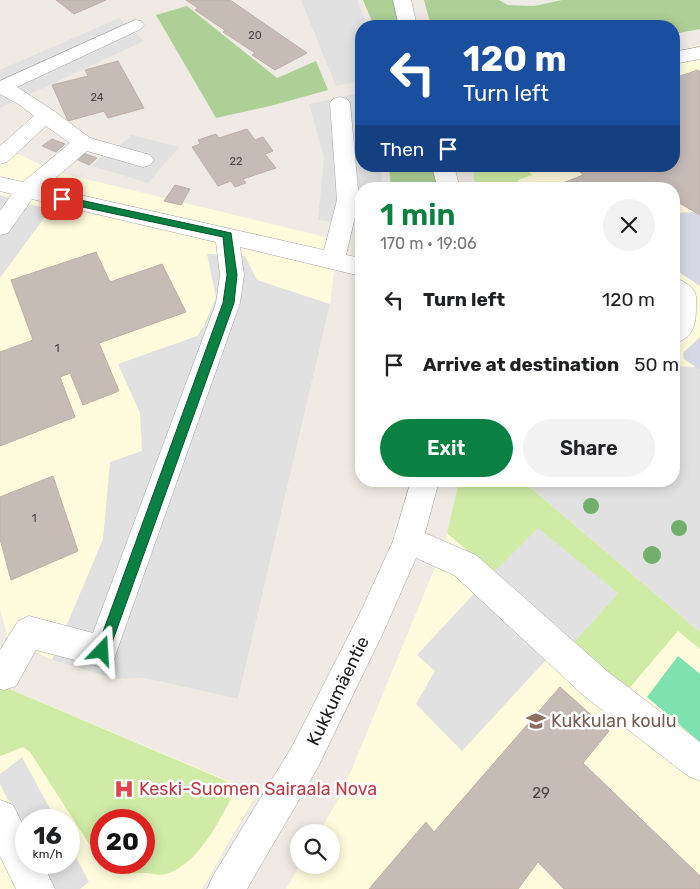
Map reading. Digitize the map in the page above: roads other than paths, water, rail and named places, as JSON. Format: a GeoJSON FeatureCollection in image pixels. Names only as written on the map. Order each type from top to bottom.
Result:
{"type":"FeatureCollection","features":[{"type":"Feature","properties":{"kind":"street"},"geometry":{"type":"LineString","coordinates":[[402,0],[407,20]]}},
{"type":"Feature","properties":{"kind":"street"},"geometry":{"type":"LineString","coordinates":[[2,87],[135,26]]}},
{"type":"Feature","properties":{"kind":"street"},"geometry":{"type":"LineString","coordinates":[[680,57],[700,53]]}},
{"type":"Feature","properties":{"kind":"street"},"geometry":{"type":"LineString","coordinates":[[2,87],[47,115],[64,130],[83,142],[143,160]]}},
{"type":"Feature","properties":{"kind":"street"},"geometry":{"type":"LineString","coordinates":[[333,260],[348,200],[340,102]]}},
{"type":"Feature","properties":{"kind":"street"},"geometry":{"type":"LineString","coordinates":[[0,157],[47,115]]}},
{"type":"Feature","properties":{"kind":"street"},"geometry":{"type":"LineString","coordinates":[[0,227],[26,192],[83,142]]}},
{"type":"Feature","properties":{"kind":"street"},"geometry":{"type":"LineString","coordinates":[[0,184],[26,192],[227,235],[355,266]]}},
{"type":"Feature","properties":{"kind":"street"},"geometry":{"type":"LineString","coordinates":[[4,674],[29,632],[102,651],[228,303],[232,275],[227,235]]}},
{"type":"Feature","properties":{"kind":"street"},"geometry":{"type":"LineString","coordinates":[[680,292],[684,295],[684,323],[680,327]]}},
{"type":"Feature","properties":{"kind":"street","name":"Kukkumäentie"},"geometry":{"type":"LineString","coordinates":[[226,889],[306,757],[372,622],[408,542],[423,487]]}},
{"type":"Feature","properties":{"kind":"street"},"geometry":{"type":"LineString","coordinates":[[408,542],[432,548],[465,565],[595,683],[700,764]]}},
{"type":"Feature","properties":{"kind":"street"},"geometry":{"type":"LineString","coordinates":[[0,818],[36,889]]}},
{"type":"Feature","properties":{"kind":"place","name":"Kukkulan koulu"},"geometry":{"type":"Point","coordinates":[536,721]}},
{"type":"Feature","properties":{"kind":"place","name":"Keski-Suomen Sairaala Nova"},"geometry":{"type":"Point","coordinates":[124,789]}}]}
